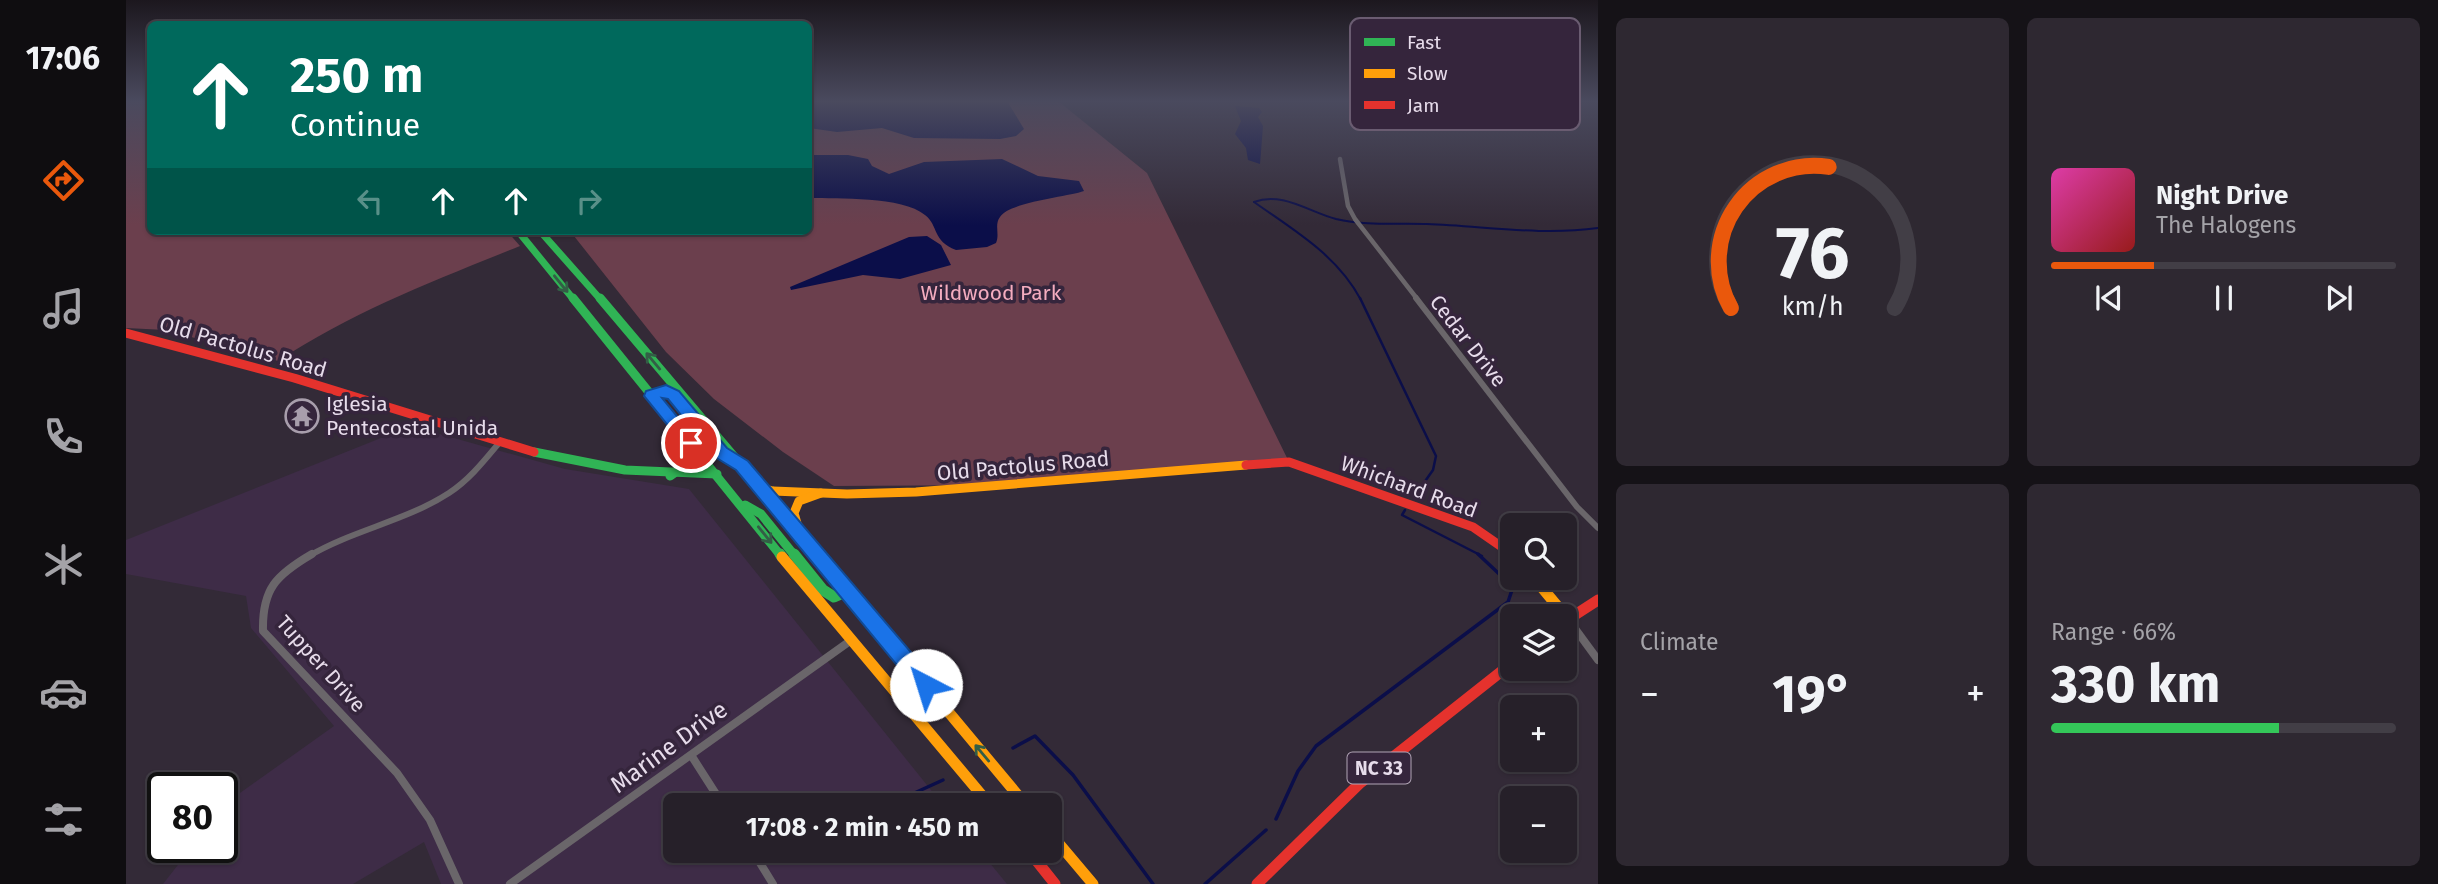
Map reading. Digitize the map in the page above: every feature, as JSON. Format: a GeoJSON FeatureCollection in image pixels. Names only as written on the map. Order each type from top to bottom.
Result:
{"type":"FeatureCollection","features":[{"type":"Feature","properties":{"kind":"main road"},"geometry":{"type":"LineString","coordinates":[[521,235],[850,641],[980,793]]}},
{"type":"Feature","properties":{"kind":"main road"},"geometry":{"type":"LineString","coordinates":[[543,235],[800,534],[1016,793]]}},
{"type":"Feature","properties":{"kind":"main road","name":"Old Pactolus Road"},"geometry":{"type":"LineString","coordinates":[[126,333],[294,379],[499,443],[566,460],[670,476],[717,474]]}},
{"type":"Feature","properties":{"kind":"main road"},"geometry":{"type":"LineString","coordinates":[[652,396],[666,391],[673,395],[721,452],[742,466]]}},
{"type":"Feature","properties":{"kind":"main road"},"geometry":{"type":"LineString","coordinates":[[670,476],[689,466],[692,460],[691,443]]}},
{"type":"Feature","properties":{"kind":"main road","name":"Old Pactolus Road"},"geometry":{"type":"LineString","coordinates":[[761,488],[821,493],[916,492],[1289,462]]}},
{"type":"Feature","properties":{"kind":"main road","name":"Whichard Road"},"geometry":{"type":"LineString","coordinates":[[1289,462],[1473,527],[1500,546]]}},
{"type":"Feature","properties":{"kind":"main road"},"geometry":{"type":"LineString","coordinates":[[800,534],[795,507],[803,498],[821,493]]}},
{"type":"Feature","properties":{"kind":"main road"},"geometry":{"type":"LineString","coordinates":[[738,501],[761,514],[824,590],[834,597],[848,592]]}},
{"type":"Feature","properties":{"kind":"main road"},"geometry":{"type":"LineString","coordinates":[[1543,590],[1554,604]]}},
{"type":"Feature","properties":{"kind":"main road"},"geometry":{"type":"LineString","coordinates":[[1577,613],[1598,600]]}},
{"type":"Feature","properties":{"kind":"main road","name":"NC 33"},"geometry":{"type":"LineString","coordinates":[[1257,884],[1359,784],[1500,672]]}},
{"type":"Feature","properties":{"kind":"main road"},"geometry":{"type":"LineString","coordinates":[[1062,847],[1093,884]]}},
{"type":"Feature","properties":{"kind":"main road"},"geometry":{"type":"LineString","coordinates":[[1038,863],[1055,884]]}},
{"type":"Feature","properties":{"kind":"street","name":"Cedar Drive"},"geometry":{"type":"LineString","coordinates":[[1340,159],[1348,206],[1355,219],[1577,507],[1598,528]]}},
{"type":"Feature","properties":{"kind":"street","name":"Tupper Drive"},"geometry":{"type":"LineString","coordinates":[[459,884],[430,820],[397,774],[264,631],[260,618],[261,601],[271,583],[290,566],[314,552],[442,498],[469,478],[499,443]]}},
{"type":"Feature","properties":{"kind":"street"},"geometry":{"type":"LineString","coordinates":[[1577,634],[1598,660]]}},
{"type":"Feature","properties":{"kind":"street","name":"Marine Drive"},"geometry":{"type":"LineString","coordinates":[[510,884],[850,641]]}},
{"type":"Feature","properties":{"kind":"street"},"geometry":{"type":"LineString","coordinates":[[691,755],[715,793]]}},
{"type":"Feature","properties":{"kind":"street"},"geometry":{"type":"LineString","coordinates":[[760,863],[773,884]]}},
{"type":"Feature","properties":{"kind":"shaded area"},"geometry":{"type":"Polygon","coordinates":[[[1241,142],[1262,142],[1260,164],[1248,160],[1246,148],[1241,142]]]}},
{"type":"Feature","properties":{"kind":"shaded area"},"geometry":{"type":"Polygon","coordinates":[[[812,155],[848,155],[868,159],[872,166],[889,174],[924,162],[1002,159],[1038,176],[1079,181],[1084,191],[1015,207],[1005,212],[998,220],[996,243],[987,247],[956,250],[939,238],[929,219],[915,209],[901,204],[812,198],[812,155]]]}},
{"type":"Feature","properties":{"kind":"shaded area"},"geometry":{"type":"Polygon","coordinates":[[[927,236],[941,245],[951,265],[900,279],[863,275],[791,290],[790,287],[909,237],[927,236]]]}},
{"type":"Feature","properties":{"kind":"shaded area"},"geometry":{"type":"Polygon","coordinates":[[[411,426],[565,469],[689,489],[933,793],[663,793],[663,863],[990,863],[1007,884],[441,884],[424,842],[353,884],[163,884],[179,863],[238,863],[238,794],[334,726],[251,628],[246,596],[126,574],[126,540],[411,426]]]}},
{"type":"Feature","properties":{"kind":"green space"},"geometry":{"type":"Polygon","coordinates":[[[126,142],[147,142],[147,235],[510,235],[520,246],[366,312],[278,361],[166,330],[126,328],[126,142]]]}},
{"type":"Feature","properties":{"kind":"green space","name":"Wildwood Park"},"geometry":{"type":"Polygon","coordinates":[[[812,142],[1109,142],[1147,173],[1289,462],[1009,485],[834,486],[783,452],[714,399],[666,352],[573,235],[812,235],[812,142]]]}},
{"type":"Feature","properties":{"kind":"waterway"},"geometry":{"type":"LineString","coordinates":[[1361,300],[1340,270],[1314,245],[1254,202],[1275,199],[1336,219],[1359,223],[1427,224],[1534,231],[1598,228]]}},
{"type":"Feature","properties":{"kind":"waterway"},"geometry":{"type":"LineString","coordinates":[[1361,300],[1436,456],[1433,470],[1416,494]]}},
{"type":"Feature","properties":{"kind":"waterway"},"geometry":{"type":"LineString","coordinates":[[1405,510],[1402,515],[1482,556]]}},
{"type":"Feature","properties":{"kind":"waterway"},"geometry":{"type":"LineString","coordinates":[[1276,819],[1298,771],[1316,746],[1508,602],[1513,587],[1478,554]]}},
{"type":"Feature","properties":{"kind":"waterway"},"geometry":{"type":"LineString","coordinates":[[1013,748],[1035,736],[1073,775],[1153,884]]}},
{"type":"Feature","properties":{"kind":"waterway"},"geometry":{"type":"LineString","coordinates":[[914,793],[943,780]]}},
{"type":"Feature","properties":{"kind":"waterway"},"geometry":{"type":"LineString","coordinates":[[1205,884],[1266,830]]}},
{"type":"Feature","properties":{"kind":"traffic: fast"},"geometry":{"type":"LineString","coordinates":[[521,235],[782,557]]}},
{"type":"Feature","properties":{"kind":"traffic: fast"},"geometry":{"type":"LineString","coordinates":[[544,235],[627,329],[881,631]]}},
{"type":"Feature","properties":{"kind":"traffic: fast"},"geometry":{"type":"LineString","coordinates":[[670,476],[687,464],[691,455],[691,444]]}},
{"type":"Feature","properties":{"kind":"traffic: fast"},"geometry":{"type":"LineString","coordinates":[[534,452],[625,470],[717,474]]}},
{"type":"Feature","properties":{"kind":"traffic: fast"},"geometry":{"type":"LineString","coordinates":[[745,505],[761,514],[823,590],[834,597],[848,591]]}},
{"type":"Feature","properties":{"kind":"traffic: slow"},"geometry":{"type":"LineString","coordinates":[[761,488],[773,491],[847,494],[916,492],[1246,465]]}},
{"type":"Feature","properties":{"kind":"traffic: slow"},"geometry":{"type":"LineString","coordinates":[[798,527],[794,513],[799,501],[821,493]]}},
{"type":"Feature","properties":{"kind":"traffic: slow"},"geometry":{"type":"LineString","coordinates":[[782,557],[980,793]]}},
{"type":"Feature","properties":{"kind":"traffic: slow"},"geometry":{"type":"LineString","coordinates":[[1544,590],[1556,604]]}},
{"type":"Feature","properties":{"kind":"traffic: slow"},"geometry":{"type":"LineString","coordinates":[[881,631],[1016,793]]}},
{"type":"Feature","properties":{"kind":"traffic: slow"},"geometry":{"type":"LineString","coordinates":[[1062,847],[1093,884]]}},
{"type":"Feature","properties":{"kind":"traffic: jam"},"geometry":{"type":"LineString","coordinates":[[126,333],[294,378],[534,452]]}},
{"type":"Feature","properties":{"kind":"traffic: jam"},"geometry":{"type":"LineString","coordinates":[[1246,465],[1289,462],[1473,527],[1500,546]]}},
{"type":"Feature","properties":{"kind":"traffic: jam"},"geometry":{"type":"LineString","coordinates":[[1577,614],[1598,600]]}},
{"type":"Feature","properties":{"kind":"traffic: jam"},"geometry":{"type":"LineString","coordinates":[[1257,884],[1359,784],[1500,672]]}},
{"type":"Feature","properties":{"kind":"traffic: jam"},"geometry":{"type":"LineString","coordinates":[[1038,863],[1055,884]]}},
{"type":"Feature","properties":{"kind":"place","name":"Iglesia Pentecostal Unida"},"geometry":{"type":"Point","coordinates":[302,416]}},
{"type":"Feature","properties":{"kind":"route"},"geometry":{"type":"LineString","coordinates":[[691,443],[652,396],[657,392],[666,391],[673,395],[721,452],[742,466],[926,685]]}}]}
